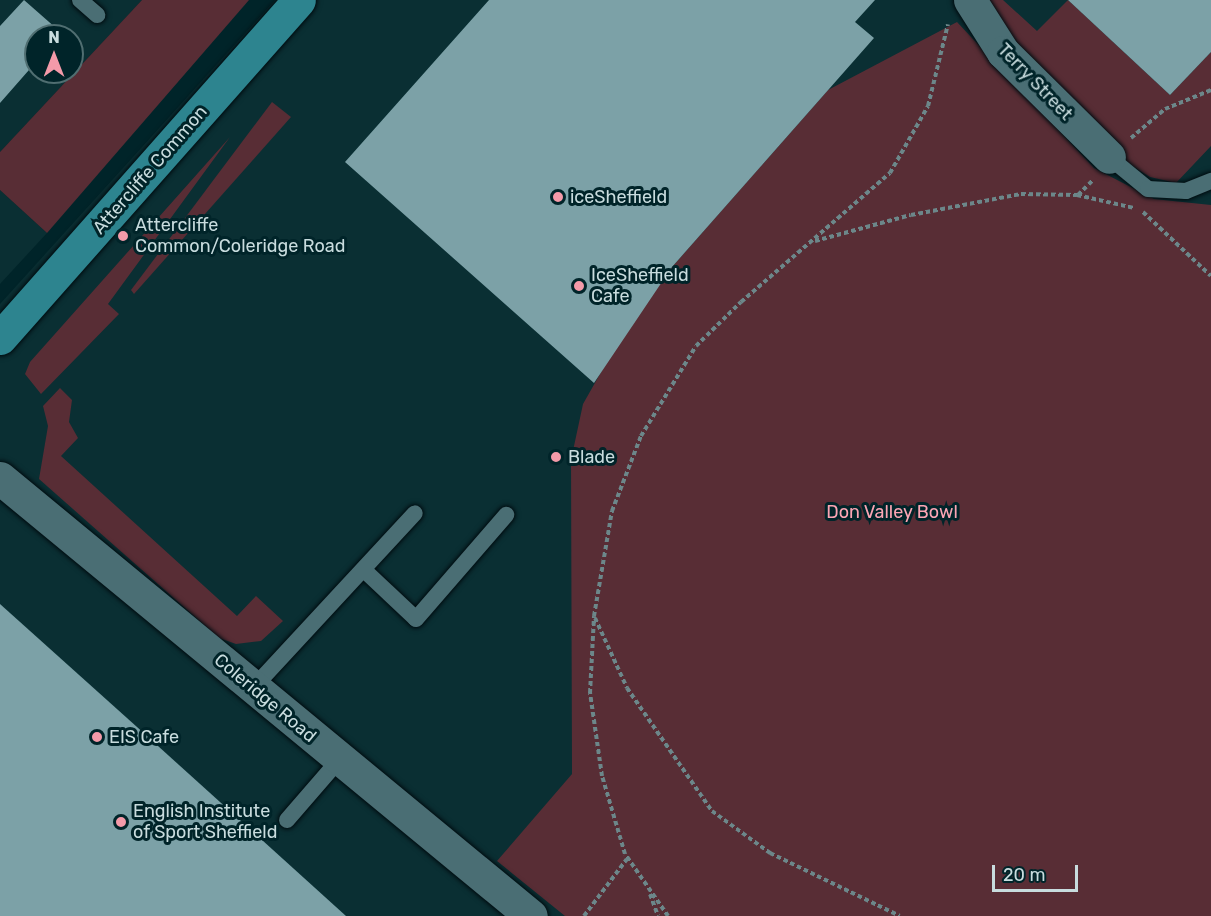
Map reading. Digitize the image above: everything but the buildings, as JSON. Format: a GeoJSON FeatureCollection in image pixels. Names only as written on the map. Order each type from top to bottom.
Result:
{"type":"FeatureCollection","features":[{"type":"Feature","properties":{"kind":"main road","name":"Attercliffe Common"},"geometry":{"type":"LineString","coordinates":[[3,330],[299,0]]}},
{"type":"Feature","properties":{"kind":"street","name":"Terry Street"},"geometry":{"type":"LineString","coordinates":[[959,9],[1109,157]]}},
{"type":"Feature","properties":{"kind":"street","name":"Coleridge Road"},"geometry":{"type":"LineString","coordinates":[[0,478],[339,760],[531,916]]}},
{"type":"Feature","properties":{"kind":"lane"},"geometry":{"type":"LineString","coordinates":[[80,0],[98,15]]}},
{"type":"Feature","properties":{"kind":"lane"},"geometry":{"type":"LineString","coordinates":[[1109,157],[1148,189],[1186,191],[1211,181]]}},
{"type":"Feature","properties":{"kind":"lane"},"geometry":{"type":"LineString","coordinates":[[253,688],[415,513]]}},
{"type":"Feature","properties":{"kind":"lane"},"geometry":{"type":"LineString","coordinates":[[364,570],[416,619],[506,515]]}},
{"type":"Feature","properties":{"kind":"lane"},"geometry":{"type":"LineString","coordinates":[[287,820],[339,760]]}},
{"type":"Feature","properties":{"kind":"path"},"geometry":{"type":"LineString","coordinates":[[668,916],[627,859],[602,776],[590,693],[594,616],[612,511],[641,436],[696,346],[741,302],[890,173],[928,106],[959,9]]}},
{"type":"Feature","properties":{"kind":"path"},"geometry":{"type":"LineString","coordinates":[[1109,157],[1165,109],[1211,90]]}},
{"type":"Feature","properties":{"kind":"path"},"geometry":{"type":"LineString","coordinates":[[814,241],[911,215],[1022,194],[1077,195],[1142,210],[1211,276]]}},
{"type":"Feature","properties":{"kind":"path"},"geometry":{"type":"LineString","coordinates":[[594,616],[627,688],[712,811],[770,853],[900,916]]}},
{"type":"Feature","properties":{"kind":"path"},"geometry":{"type":"LineString","coordinates":[[584,916],[627,859]]}},
{"type":"Feature","properties":{"kind":"path"},"geometry":{"type":"LineString","coordinates":[[649,890],[658,916]]}},
{"type":"Feature","properties":{"kind":"shaded area"},"geometry":{"type":"Polygon","coordinates":[[[0,0],[142,0],[84,62],[84,24],[24,24],[24,84],[64,84],[0,152],[0,0]]]}},
{"type":"Feature","properties":{"kind":"shaded area"},"geometry":{"type":"Polygon","coordinates":[[[275,0],[1211,0],[1211,916],[0,916],[0,304],[275,0]]]}},
{"type":"Feature","properties":{"kind":"shaded area"},"geometry":{"type":"Polygon","coordinates":[[[0,190],[47,233],[0,284],[0,190]]]}},
{"type":"Feature","properties":{"kind":"green space"},"geometry":{"type":"Polygon","coordinates":[[[142,0],[249,0],[47,233],[0,190],[0,152],[64,84],[84,84],[84,62],[142,0]]]}},
{"type":"Feature","properties":{"kind":"green space"},"geometry":{"type":"Polygon","coordinates":[[[975,0],[1003,0],[1037,31],[1068,0],[1170,95],[1211,52],[1211,146],[1176,183],[1150,177],[1102,147],[975,0]]]}},
{"type":"Feature","properties":{"kind":"green space","name":"Don Valley Bowl"},"geometry":{"type":"Polygon","coordinates":[[[957,22],[1094,168],[1154,199],[1211,205],[1211,916],[565,916],[497,861],[572,774],[571,460],[583,404],[617,344],[672,267],[828,90],[957,22]]]}},
{"type":"Feature","properties":{"kind":"green space"},"geometry":{"type":"Polygon","coordinates":[[[272,102],[291,117],[134,294],[131,290],[272,102]]]}},
{"type":"Feature","properties":{"kind":"green space"},"geometry":{"type":"Polygon","coordinates":[[[230,137],[108,304],[119,314],[41,394],[25,374],[30,362],[230,137]]]}},
{"type":"Feature","properties":{"kind":"green space"},"geometry":{"type":"Polygon","coordinates":[[[60,388],[72,400],[69,422],[78,438],[61,456],[237,616],[256,596],[283,621],[261,641],[236,644],[219,638],[39,479],[48,426],[43,406],[60,388]]]}},
{"type":"Feature","properties":{"kind":"place","name":"iceSheffield"},"geometry":{"type":"Point","coordinates":[558,197]}},
{"type":"Feature","properties":{"kind":"place","name":"Attercliffe Common/Coleridge Road"},"geometry":{"type":"Point","coordinates":[123,236]}},
{"type":"Feature","properties":{"kind":"place","name":"IceSheffield Cafe"},"geometry":{"type":"Point","coordinates":[579,286]}},
{"type":"Feature","properties":{"kind":"place","name":"Blade"},"geometry":{"type":"Point","coordinates":[556,457]}},
{"type":"Feature","properties":{"kind":"place","name":"EIS Cafe"},"geometry":{"type":"Point","coordinates":[97,737]}},
{"type":"Feature","properties":{"kind":"place","name":"English Institute of Sport Sheffield"},"geometry":{"type":"Point","coordinates":[121,822]}}]}
